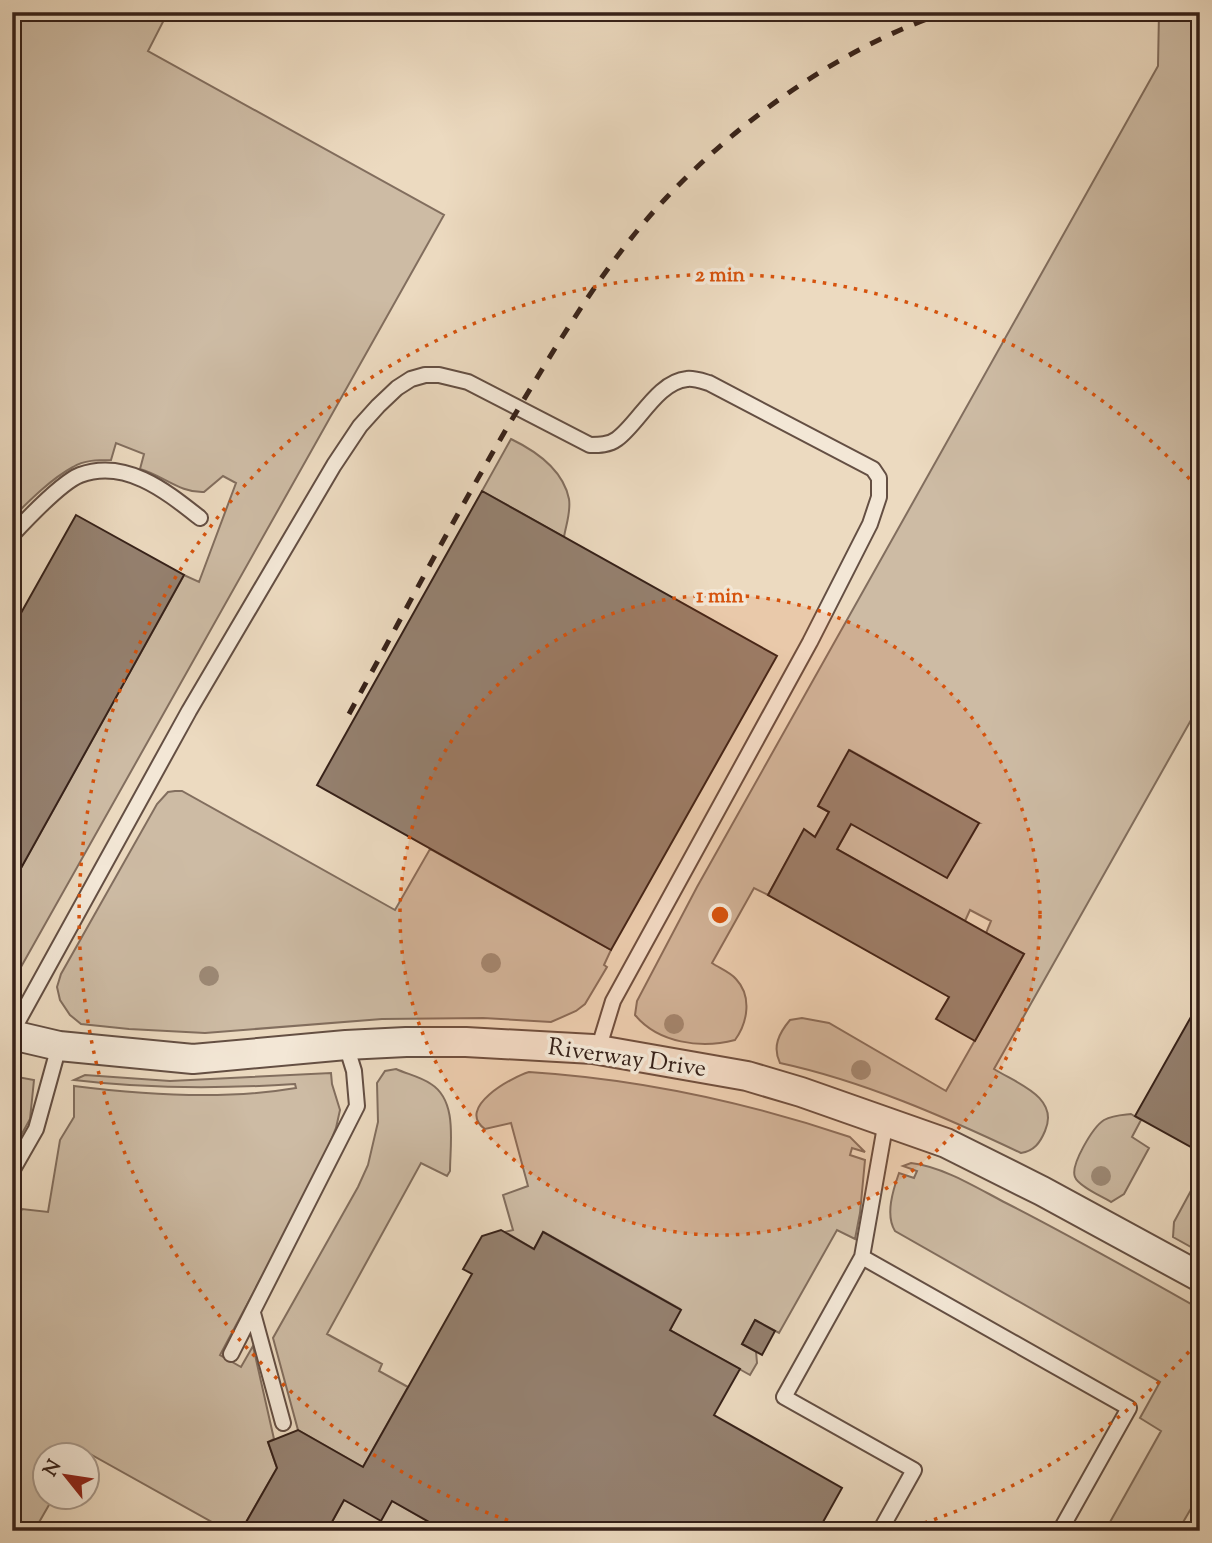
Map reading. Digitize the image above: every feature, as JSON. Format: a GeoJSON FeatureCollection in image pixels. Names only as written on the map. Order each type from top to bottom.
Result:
{"type":"FeatureCollection","features":[{"type":"Feature","properties":{"kind":"street","name":"Riverway Drive"},"geometry":{"type":"LineString","coordinates":[[12,1034],[60,1046],[193,1059],[346,1045],[461,1042],[598,1050],[747,1076],[946,1143],[1042,1191],[1200,1277]]}},
{"type":"Feature","properties":{"kind":"lane"},"geometry":{"type":"LineString","coordinates":[[12,1034],[210,676],[334,465],[360,426],[378,406],[411,379],[439,374],[467,382],[590,445],[604,444],[616,439],[657,396],[675,383],[688,378],[709,383],[873,469],[879,478],[879,497],[870,524],[810,642],[613,1001],[598,1050]]}},
{"type":"Feature","properties":{"kind":"lane"},"geometry":{"type":"LineString","coordinates":[[12,535],[37,508],[79,475],[115,470],[159,486],[201,518]]}},
{"type":"Feature","properties":{"kind":"lane"},"geometry":{"type":"LineString","coordinates":[[231,1354],[357,1106],[354,1071],[346,1045]]}},
{"type":"Feature","properties":{"kind":"lane"},"geometry":{"type":"LineString","coordinates":[[12,1171],[36,1129],[60,1046]]}},
{"type":"Feature","properties":{"kind":"lane"},"geometry":{"type":"LineString","coordinates":[[880,1531],[914,1470],[784,1397],[862,1257],[886,1121]]}},
{"type":"Feature","properties":{"kind":"lane"},"geometry":{"type":"LineString","coordinates":[[862,1257],[1129,1408],[1060,1531]]}},
{"type":"Feature","properties":{"kind":"lane"},"geometry":{"type":"LineString","coordinates":[[253,1313],[283,1423]]}},
{"type":"Feature","properties":{"kind":"shaded area"},"geometry":{"type":"Polygon","coordinates":[[[12,12],[168,12],[148,51],[444,215],[12,983],[12,884],[184,575],[199,582],[236,483],[223,476],[204,492],[187,490],[140,469],[144,454],[116,443],[111,460],[96,460],[73,467],[33,497],[12,518],[12,12]]]}},
{"type":"Feature","properties":{"kind":"shaded area"},"geometry":{"type":"Polygon","coordinates":[[[1159,12],[1200,12],[1200,715],[1195,713],[994,1069],[1033,1092],[1046,1109],[1048,1119],[1041,1139],[1036,1146],[1021,1153],[903,1101],[780,1063],[777,1046],[780,1035],[790,1020],[802,1018],[829,1023],[946,1091],[1024,954],[986,933],[991,921],[970,910],[965,921],[837,849],[851,824],[979,823],[850,750],[818,806],[829,812],[815,837],[804,830],[768,895],[754,888],[712,963],[734,977],[744,993],[745,1017],[735,1040],[708,1044],[668,1038],[635,1015],[637,1001],[697,887],[1158,66],[1159,12]]]}},
{"type":"Feature","properties":{"kind":"shaded area"},"geometry":{"type":"Polygon","coordinates":[[[511,439],[547,462],[566,488],[569,514],[564,537],[482,491],[511,439]]]}},
{"type":"Feature","properties":{"kind":"shaded area"},"geometry":{"type":"Polygon","coordinates":[[[182,791],[395,910],[430,849],[611,950],[604,965],[607,967],[585,1004],[551,1022],[483,1018],[382,1019],[205,1033],[81,1024],[70,1015],[60,1000],[57,987],[61,974],[157,804],[168,792],[182,791]]]}},
{"type":"Feature","properties":{"kind":"shaded area"},"geometry":{"type":"Polygon","coordinates":[[[396,1069],[431,1084],[445,1101],[451,1124],[450,1171],[447,1176],[421,1163],[327,1334],[382,1364],[379,1371],[408,1387],[363,1467],[298,1430],[273,1338],[358,1187],[368,1165],[378,1122],[377,1083],[385,1071],[396,1069]]]}},
{"type":"Feature","properties":{"kind":"shaded area"},"geometry":{"type":"Polygon","coordinates":[[[529,1072],[651,1086],[732,1103],[850,1137],[865,1152],[852,1148],[850,1155],[865,1160],[855,1239],[837,1230],[779,1333],[755,1320],[742,1344],[756,1351],[757,1363],[750,1375],[670,1330],[680,1309],[544,1232],[534,1249],[505,1232],[513,1230],[503,1195],[528,1186],[511,1123],[485,1129],[478,1121],[477,1112],[489,1094],[529,1072]]]}},
{"type":"Feature","properties":{"kind":"shaded area"},"geometry":{"type":"Polygon","coordinates":[[[331,1073],[340,1110],[336,1128],[319,1170],[220,1355],[241,1367],[253,1346],[274,1439],[268,1442],[277,1468],[241,1531],[228,1531],[102,1461],[102,1442],[32,1442],[32,1512],[45,1512],[34,1531],[12,1531],[12,1217],[17,1219],[22,1209],[48,1212],[60,1140],[74,1117],[74,1086],[185,1095],[242,1094],[296,1088],[295,1084],[184,1087],[74,1080],[85,1075],[170,1081],[331,1073]]]}},
{"type":"Feature","properties":{"kind":"shaded area"},"geometry":{"type":"Polygon","coordinates":[[[12,1076],[34,1080],[30,1119],[12,1152],[12,1076]]]}},
{"type":"Feature","properties":{"kind":"shaded area"},"geometry":{"type":"Polygon","coordinates":[[[1131,1114],[1141,1120],[1132,1137],[1149,1148],[1124,1194],[1111,1202],[1086,1188],[1077,1180],[1074,1171],[1084,1147],[1099,1124],[1111,1117],[1131,1114]]]}},
{"type":"Feature","properties":{"kind":"shaded area"},"geometry":{"type":"Polygon","coordinates":[[[911,1163],[948,1173],[972,1185],[1200,1309],[1200,1493],[1178,1531],[1105,1531],[1161,1431],[1140,1418],[1160,1382],[895,1231],[890,1210],[892,1195],[899,1173],[914,1178],[917,1171],[903,1166],[911,1163]]]}},
{"type":"Feature","properties":{"kind":"shaded area"},"geometry":{"type":"Polygon","coordinates":[[[1200,1174],[1200,1252],[1173,1237],[1174,1222],[1200,1174]]]}},
{"type":"Feature","properties":{"kind":"shaded area"},"geometry":{"type":"Polygon","coordinates":[[[344,1500],[392,1501],[445,1531],[327,1531],[344,1500]]]}},
{"type":"Feature","properties":{"kind":"building"},"geometry":{"type":"Polygon","coordinates":[[[482,491],[777,656],[611,950],[317,785],[482,491]]]}},
{"type":"Feature","properties":{"kind":"building"},"geometry":{"type":"Polygon","coordinates":[[[76,515],[184,575],[20,870],[12,866],[12,629],[76,515]]]}},
{"type":"Feature","properties":{"kind":"building"},"geometry":{"type":"Polygon","coordinates":[[[849,750],[979,823],[947,878],[851,824],[837,849],[1024,954],[975,1041],[936,1019],[949,997],[768,895],[804,829],[815,837],[829,812],[818,806],[849,750]]]}},
{"type":"Feature","properties":{"kind":"building"},"geometry":{"type":"Polygon","coordinates":[[[1200,1001],[1200,1152],[1135,1116],[1200,1001]]]}},
{"type":"Feature","properties":{"kind":"building"},"geometry":{"type":"Polygon","coordinates":[[[501,1230],[534,1249],[543,1232],[681,1310],[670,1330],[740,1369],[714,1415],[842,1488],[818,1531],[445,1531],[392,1501],[381,1521],[344,1500],[327,1531],[241,1531],[277,1468],[268,1442],[298,1430],[363,1467],[472,1274],[463,1269],[482,1236],[501,1230]]]}},
{"type":"Feature","properties":{"kind":"building"},"geometry":{"type":"Polygon","coordinates":[[[755,1320],[775,1331],[762,1355],[742,1344],[755,1320]]]}},
{"type":"Feature","properties":{"kind":"railway"},"geometry":{"type":"LineString","coordinates":[[349,714],[461,508],[532,386],[594,288],[647,219],[728,139],[796,88],[869,45],[946,12]]}}]}
